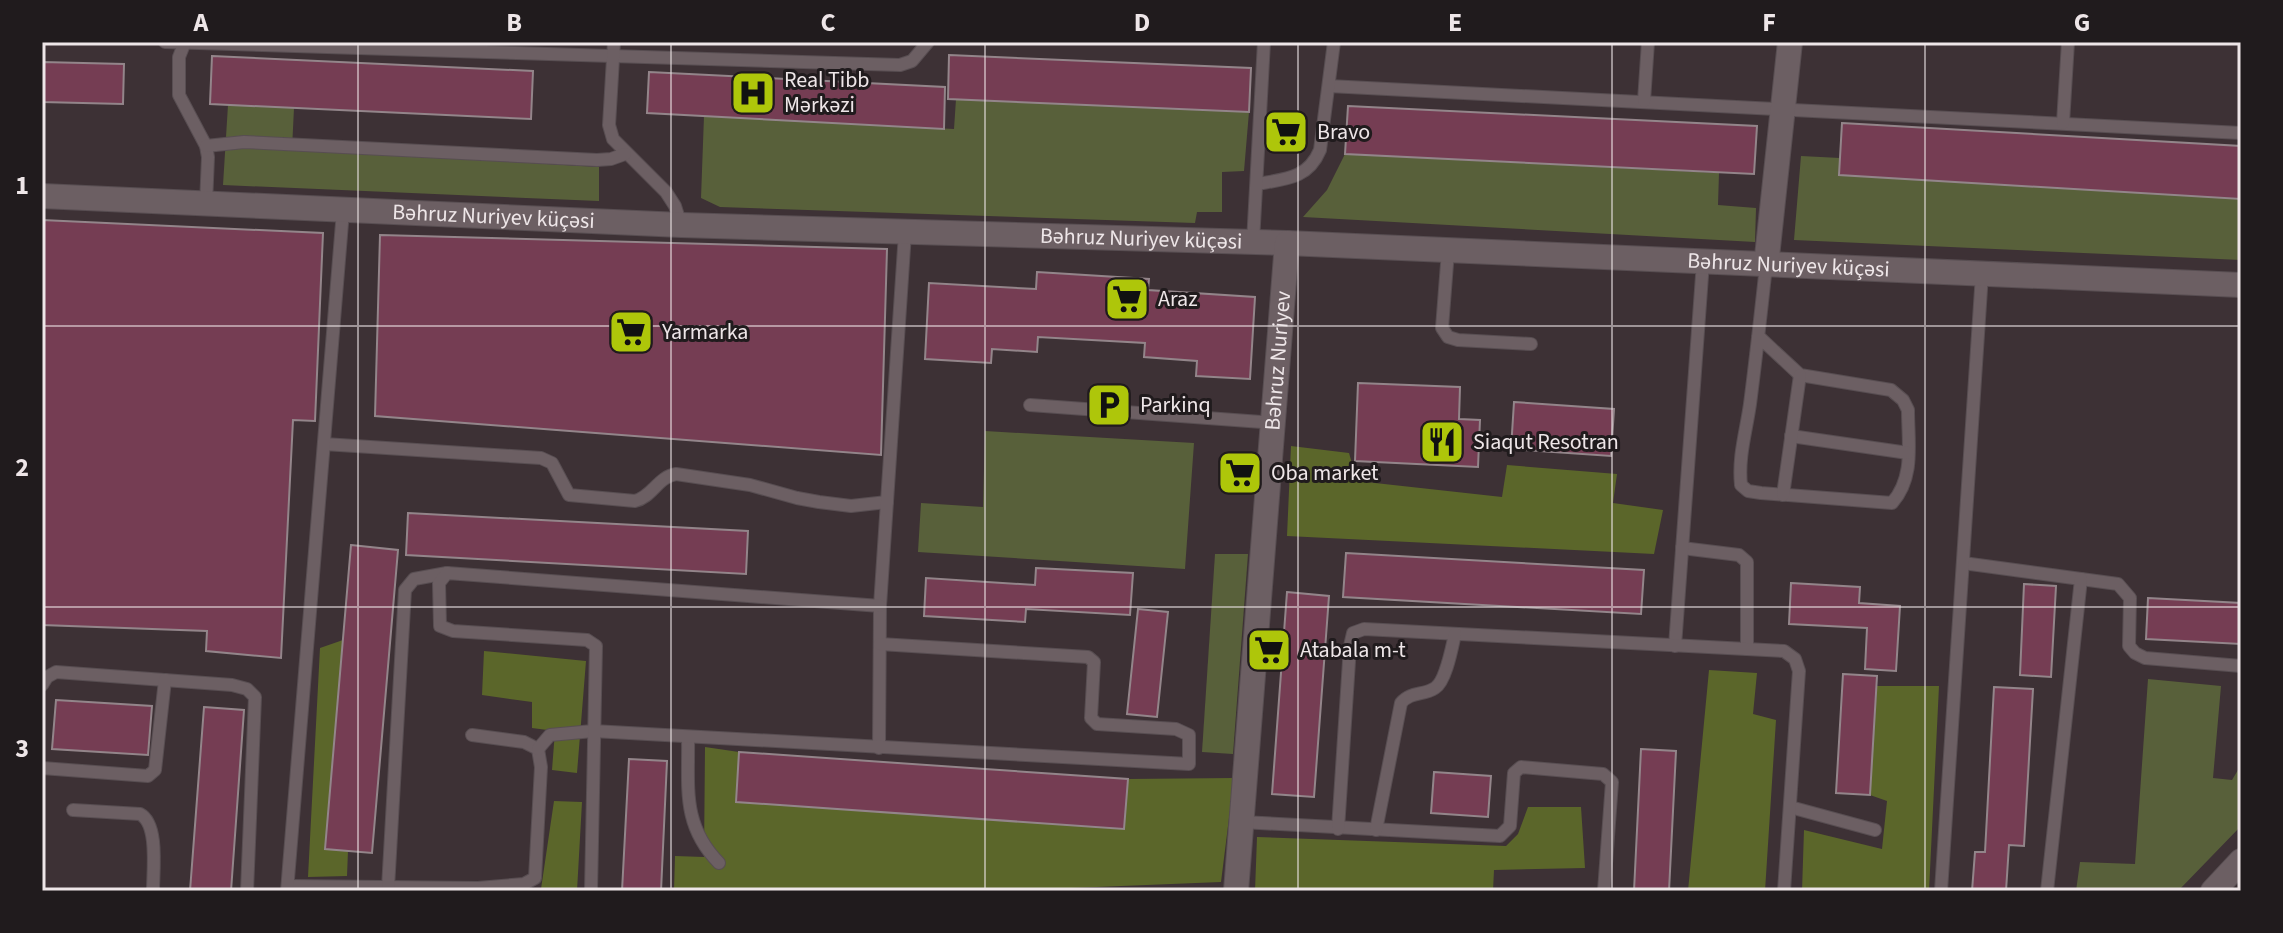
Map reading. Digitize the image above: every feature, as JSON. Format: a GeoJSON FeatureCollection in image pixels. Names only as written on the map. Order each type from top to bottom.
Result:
{"type":"FeatureCollection","features":[{"type":"Feature","properties":{"kind":"street"},"geometry":{"type":"LineString","coordinates":[[1766,266],[1790,42]]}},
{"type":"Feature","properties":{"kind":"street","name":"Bəhruz Nuriyev küçəsi"},"geometry":{"type":"LineString","coordinates":[[42,196],[681,225],[1287,243],[2241,285]]}},
{"type":"Feature","properties":{"kind":"street","name":"Bəhruz Nuriyev"},"geometry":{"type":"LineString","coordinates":[[1236,891],[1287,243]]}},
{"type":"Feature","properties":{"kind":"street"},"geometry":{"type":"LineString","coordinates":[[2213,891],[2241,861]]}},
{"type":"Feature","properties":{"kind":"lane"},"geometry":{"type":"LineString","coordinates":[[165,42],[900,65],[912,61],[928,42]]}},
{"type":"Feature","properties":{"kind":"lane"},"geometry":{"type":"LineString","coordinates":[[184,42],[179,57],[179,95],[206,146],[206,204]]}},
{"type":"Feature","properties":{"kind":"lane"},"geometry":{"type":"LineString","coordinates":[[614,42],[609,125],[613,139],[666,192],[675,206],[681,225]]}},
{"type":"Feature","properties":{"kind":"lane"},"geometry":{"type":"LineString","coordinates":[[1253,242],[1264,42]]}},
{"type":"Feature","properties":{"kind":"lane"},"geometry":{"type":"LineString","coordinates":[[1257,184],[1301,176],[1315,161],[1320,150],[1334,42]]}},
{"type":"Feature","properties":{"kind":"lane"},"geometry":{"type":"LineString","coordinates":[[1644,101],[1648,42]]}},
{"type":"Feature","properties":{"kind":"lane"},"geometry":{"type":"LineString","coordinates":[[2063,123],[2068,42]]}},
{"type":"Feature","properties":{"kind":"lane"},"geometry":{"type":"LineString","coordinates":[[1329,86],[2241,133]]}},
{"type":"Feature","properties":{"kind":"lane"},"geometry":{"type":"LineString","coordinates":[[206,146],[244,142],[597,160],[625,154]]}},
{"type":"Feature","properties":{"kind":"lane"},"geometry":{"type":"LineString","coordinates":[[343,211],[288,888],[478,890],[524,884],[535,878],[541,767],[538,749]]}},
{"type":"Feature","properties":{"kind":"lane"},"geometry":{"type":"LineString","coordinates":[[879,748],[880,606],[905,233]]}},
{"type":"Feature","properties":{"kind":"lane"},"geometry":{"type":"LineString","coordinates":[[1448,251],[1442,328],[1448,337],[1531,344]]}},
{"type":"Feature","properties":{"kind":"lane"},"geometry":{"type":"LineString","coordinates":[[1675,646],[1703,262]]}},
{"type":"Feature","properties":{"kind":"lane"},"geometry":{"type":"LineString","coordinates":[[1758,336],[1800,375],[1896,393],[1908,410],[1908,479],[1892,503],[1748,491],[1741,485],[1739,465],[1766,266]]}},
{"type":"Feature","properties":{"kind":"lane"},"geometry":{"type":"LineString","coordinates":[[1941,891],[1982,274]]}},
{"type":"Feature","properties":{"kind":"lane"},"geometry":{"type":"LineString","coordinates":[[1783,495],[1800,375]]}},
{"type":"Feature","properties":{"kind":"lane"},"geometry":{"type":"LineString","coordinates":[[1030,405],[1274,423]]}},
{"type":"Feature","properties":{"kind":"lane"},"geometry":{"type":"LineString","coordinates":[[1791,436],[1908,453]]}},
{"type":"Feature","properties":{"kind":"lane"},"geometry":{"type":"LineString","coordinates":[[324,444],[541,458],[552,463],[569,495],[635,501],[643,499],[666,476],[676,474],[750,485],[819,502],[851,506],[887,502]]}},
{"type":"Feature","properties":{"kind":"lane"},"geometry":{"type":"LineString","coordinates":[[1682,548],[1739,555],[1747,562],[1747,649]]}},
{"type":"Feature","properties":{"kind":"lane"},"geometry":{"type":"LineString","coordinates":[[1963,563],[2118,584],[2130,598],[2129,646],[2135,653],[2145,658],[2241,666]]}},
{"type":"Feature","properties":{"kind":"lane"},"geometry":{"type":"LineString","coordinates":[[388,888],[405,590],[414,579],[447,573],[880,606]]}},
{"type":"Feature","properties":{"kind":"lane"},"geometry":{"type":"LineString","coordinates":[[447,573],[439,583],[440,626],[453,631],[587,640],[596,646],[591,891]]}},
{"type":"Feature","properties":{"kind":"lane"},"geometry":{"type":"LineString","coordinates":[[2047,891],[2081,579]]}},
{"type":"Feature","properties":{"kind":"lane"},"geometry":{"type":"LineString","coordinates":[[1338,829],[1353,633],[1364,629],[1784,651],[1795,659],[1799,671],[1784,891]]}},
{"type":"Feature","properties":{"kind":"lane"},"geometry":{"type":"LineString","coordinates":[[1376,830],[1401,703],[1407,695],[1435,689],[1442,679],[1455,634]]}},
{"type":"Feature","properties":{"kind":"lane"},"geometry":{"type":"LineString","coordinates":[[538,749],[550,735],[593,731],[1189,764],[1189,735],[1176,729],[1097,724],[1091,718],[1094,662],[1088,657],[880,644]]}},
{"type":"Feature","properties":{"kind":"lane"},"geometry":{"type":"LineString","coordinates":[[42,685],[47,677],[56,672],[232,685],[247,689],[255,697],[247,891]]}},
{"type":"Feature","properties":{"kind":"lane"},"geometry":{"type":"LineString","coordinates":[[42,768],[148,776],[155,770],[165,680]]}},
{"type":"Feature","properties":{"kind":"lane"},"geometry":{"type":"LineString","coordinates":[[472,735],[524,742],[538,749]]}},
{"type":"Feature","properties":{"kind":"lane"},"geometry":{"type":"LineString","coordinates":[[688,737],[690,816],[702,846],[719,863]]}},
{"type":"Feature","properties":{"kind":"lane"},"geometry":{"type":"LineString","coordinates":[[1242,822],[1500,836],[1510,826],[1514,773],[1521,767],[1603,774],[1612,782],[1604,891]]}},
{"type":"Feature","properties":{"kind":"lane"},"geometry":{"type":"LineString","coordinates":[[1790,807],[1875,830]]}},
{"type":"Feature","properties":{"kind":"lane"},"geometry":{"type":"LineString","coordinates":[[73,810],[140,814],[146,818],[152,831],[153,891]]}},
{"type":"Feature","properties":{"kind":"green space"},"geometry":{"type":"Polygon","coordinates":[[[956,99],[1249,112],[1244,171],[1222,172],[1222,212],[1197,212],[1195,223],[720,207],[701,198],[704,116],[954,129],[956,99]]]}},
{"type":"Feature","properties":{"kind":"green space"},"geometry":{"type":"Polygon","coordinates":[[[228,105],[294,108],[292,149],[599,167],[599,201],[223,185],[228,105]]]}},
{"type":"Feature","properties":{"kind":"green space"},"geometry":{"type":"Polygon","coordinates":[[[1345,154],[1719,173],[1718,205],[1756,208],[1755,242],[1303,217],[1327,190],[1345,154]]]}},
{"type":"Feature","properties":{"kind":"green space"},"geometry":{"type":"Polygon","coordinates":[[[1801,156],[1840,158],[1839,175],[2241,199],[2241,260],[1794,240],[1801,156]]]}},
{"type":"Feature","properties":{"kind":"green space"},"geometry":{"type":"Polygon","coordinates":[[[985,431],[1194,443],[1185,569],[918,552],[921,503],[983,507],[985,431]]]}},
{"type":"Feature","properties":{"kind":"green space"},"geometry":{"type":"Polygon","coordinates":[[[1291,446],[1349,453],[1357,481],[1502,497],[1507,465],[1617,474],[1613,503],[1663,510],[1654,554],[1287,536],[1291,446]]]}},
{"type":"Feature","properties":{"kind":"green space"},"geometry":{"type":"Polygon","coordinates":[[[1215,554],[1248,554],[1233,754],[1202,752],[1215,554]]]}},
{"type":"Feature","properties":{"kind":"green space"},"geometry":{"type":"Polygon","coordinates":[[[343,640],[326,849],[348,851],[347,876],[308,877],[320,648],[343,640]]]}},
{"type":"Feature","properties":{"kind":"green space"},"geometry":{"type":"Polygon","coordinates":[[[484,651],[586,661],[577,773],[552,770],[555,731],[532,728],[532,702],[482,695],[484,651]]]}},
{"type":"Feature","properties":{"kind":"green space"},"geometry":{"type":"Polygon","coordinates":[[[1709,670],[1757,673],[1753,714],[1776,720],[1765,891],[1688,891],[1709,670]]]}},
{"type":"Feature","properties":{"kind":"green space"},"geometry":{"type":"Polygon","coordinates":[[[2148,679],[2221,686],[2213,778],[2232,780],[2241,765],[2241,826],[2178,891],[2076,891],[2080,862],[2135,864],[2148,679]]]}},
{"type":"Feature","properties":{"kind":"green space"},"geometry":{"type":"Polygon","coordinates":[[[1877,686],[1939,686],[1929,891],[1802,891],[1804,830],[1882,849],[1887,801],[1870,795],[1877,686]]]}},
{"type":"Feature","properties":{"kind":"green space"},"geometry":{"type":"Polygon","coordinates":[[[705,747],[739,752],[736,802],[1124,829],[1128,779],[1234,778],[1221,882],[996,891],[674,891],[675,856],[704,857],[705,747]]]}},
{"type":"Feature","properties":{"kind":"green space"},"geometry":{"type":"Polygon","coordinates":[[[554,801],[582,802],[577,891],[531,891],[541,889],[554,801]]]}},
{"type":"Feature","properties":{"kind":"green space"},"geometry":{"type":"Polygon","coordinates":[[[1528,807],[1581,807],[1585,868],[1494,870],[1493,891],[1255,891],[1257,837],[1506,846],[1518,834],[1528,807]]]}},
{"type":"Feature","properties":{"kind":"building"},"geometry":{"type":"Polygon","coordinates":[[[949,55],[1251,68],[1249,112],[948,99],[949,55]]]}},
{"type":"Feature","properties":{"kind":"building"},"geometry":{"type":"Polygon","coordinates":[[[212,56],[533,71],[531,119],[210,104],[212,56]]]}},
{"type":"Feature","properties":{"kind":"building"},"geometry":{"type":"Polygon","coordinates":[[[42,62],[124,64],[123,104],[42,102],[42,62]]]}},
{"type":"Feature","properties":{"kind":"building"},"geometry":{"type":"Polygon","coordinates":[[[649,72],[945,87],[944,129],[647,113],[649,72]]]}},
{"type":"Feature","properties":{"kind":"building"},"geometry":{"type":"Polygon","coordinates":[[[1348,106],[1757,126],[1754,174],[1345,154],[1348,106]]]}},
{"type":"Feature","properties":{"kind":"building"},"geometry":{"type":"Polygon","coordinates":[[[1842,123],[2241,146],[2241,199],[1839,175],[1842,123]]]}},
{"type":"Feature","properties":{"kind":"building"},"geometry":{"type":"Polygon","coordinates":[[[42,220],[323,233],[315,421],[293,420],[281,658],[206,651],[207,631],[42,625],[42,220]]]}},
{"type":"Feature","properties":{"kind":"building","name":"Yarmarka"},"geometry":{"type":"Polygon","coordinates":[[[380,235],[887,249],[881,455],[375,416],[380,235]]]}},
{"type":"Feature","properties":{"kind":"building"},"geometry":{"type":"Polygon","coordinates":[[[1037,272],[1149,279],[1148,290],[1255,297],[1250,379],[1196,376],[1197,361],[1144,357],[1145,343],[1038,337],[1037,352],[992,349],[991,363],[925,359],[929,283],[1036,289],[1037,272]]]}},
{"type":"Feature","properties":{"kind":"building"},"geometry":{"type":"Polygon","coordinates":[[[1358,383],[1460,387],[1459,419],[1480,420],[1478,467],[1355,461],[1358,383]]]}},
{"type":"Feature","properties":{"kind":"building"},"geometry":{"type":"Polygon","coordinates":[[[1514,402],[1614,409],[1611,456],[1511,449],[1514,402]]]}},
{"type":"Feature","properties":{"kind":"building"},"geometry":{"type":"Polygon","coordinates":[[[408,513],[748,531],[746,574],[406,555],[408,513]]]}},
{"type":"Feature","properties":{"kind":"building"},"geometry":{"type":"Polygon","coordinates":[[[351,545],[398,550],[372,853],[325,849],[351,545]]]}},
{"type":"Feature","properties":{"kind":"building"},"geometry":{"type":"Polygon","coordinates":[[[1346,553],[1644,570],[1641,614],[1343,597],[1346,553]]]}},
{"type":"Feature","properties":{"kind":"building"},"geometry":{"type":"Polygon","coordinates":[[[1036,568],[1133,573],[1130,615],[1026,609],[1025,622],[924,616],[926,578],[1035,585],[1036,568]]]}},
{"type":"Feature","properties":{"kind":"building"},"geometry":{"type":"Polygon","coordinates":[[[1791,583],[1860,587],[1859,603],[1900,606],[1896,671],[1865,669],[1867,628],[1789,624],[1791,583]]]}},
{"type":"Feature","properties":{"kind":"building"},"geometry":{"type":"Polygon","coordinates":[[[2024,584],[2056,586],[2051,677],[2020,675],[2024,584]]]}},
{"type":"Feature","properties":{"kind":"building"},"geometry":{"type":"Polygon","coordinates":[[[1287,592],[1329,596],[1314,797],[1272,794],[1287,592]]]}},
{"type":"Feature","properties":{"kind":"building"},"geometry":{"type":"Polygon","coordinates":[[[2148,598],[2241,603],[2241,644],[2146,639],[2148,598]]]}},
{"type":"Feature","properties":{"kind":"building"},"geometry":{"type":"Polygon","coordinates":[[[1138,609],[1168,612],[1157,717],[1127,714],[1138,609]]]}},
{"type":"Feature","properties":{"kind":"building"},"geometry":{"type":"Polygon","coordinates":[[[1843,674],[1877,676],[1870,795],[1836,793],[1843,674]]]}},
{"type":"Feature","properties":{"kind":"building"},"geometry":{"type":"Polygon","coordinates":[[[1994,687],[2033,689],[2024,846],[2009,845],[2006,891],[1972,891],[1975,852],[1985,852],[1994,687]]]}},
{"type":"Feature","properties":{"kind":"building"},"geometry":{"type":"Polygon","coordinates":[[[56,700],[152,706],[148,755],[52,749],[56,700]]]}},
{"type":"Feature","properties":{"kind":"building"},"geometry":{"type":"Polygon","coordinates":[[[204,707],[244,710],[231,891],[190,891],[204,707]]]}},
{"type":"Feature","properties":{"kind":"building"},"geometry":{"type":"Polygon","coordinates":[[[1641,749],[1676,751],[1669,891],[1634,891],[1641,749]]]}},
{"type":"Feature","properties":{"kind":"building"},"geometry":{"type":"Polygon","coordinates":[[[739,752],[1128,779],[1124,829],[736,802],[739,752]]]}},
{"type":"Feature","properties":{"kind":"building"},"geometry":{"type":"Polygon","coordinates":[[[629,759],[667,761],[661,891],[622,891],[629,759]]]}},
{"type":"Feature","properties":{"kind":"building"},"geometry":{"type":"Polygon","coordinates":[[[1434,772],[1491,776],[1488,817],[1431,813],[1434,772]]]}},
{"type":"Feature","properties":{"kind":"place","name":"Real Tibb Mərkəzi"},"geometry":{"type":"Point","coordinates":[753,93]}},
{"type":"Feature","properties":{"kind":"place","name":"Bravo"},"geometry":{"type":"Point","coordinates":[1286,132]}},
{"type":"Feature","properties":{"kind":"place","name":"Araz"},"geometry":{"type":"Point","coordinates":[1127,299]}},
{"type":"Feature","properties":{"kind":"place","name":"Yarmarka"},"geometry":{"type":"Point","coordinates":[631,332]}},
{"type":"Feature","properties":{"kind":"place","name":"Parkinq"},"geometry":{"type":"Point","coordinates":[1109,405]}},
{"type":"Feature","properties":{"kind":"place","name":"Siaqut Resotran"},"geometry":{"type":"Point","coordinates":[1442,442]}},
{"type":"Feature","properties":{"kind":"place","name":"Oba market"},"geometry":{"type":"Point","coordinates":[1240,473]}},
{"type":"Feature","properties":{"kind":"place","name":"Atabala m-t"},"geometry":{"type":"Point","coordinates":[1269,650]}}]}
